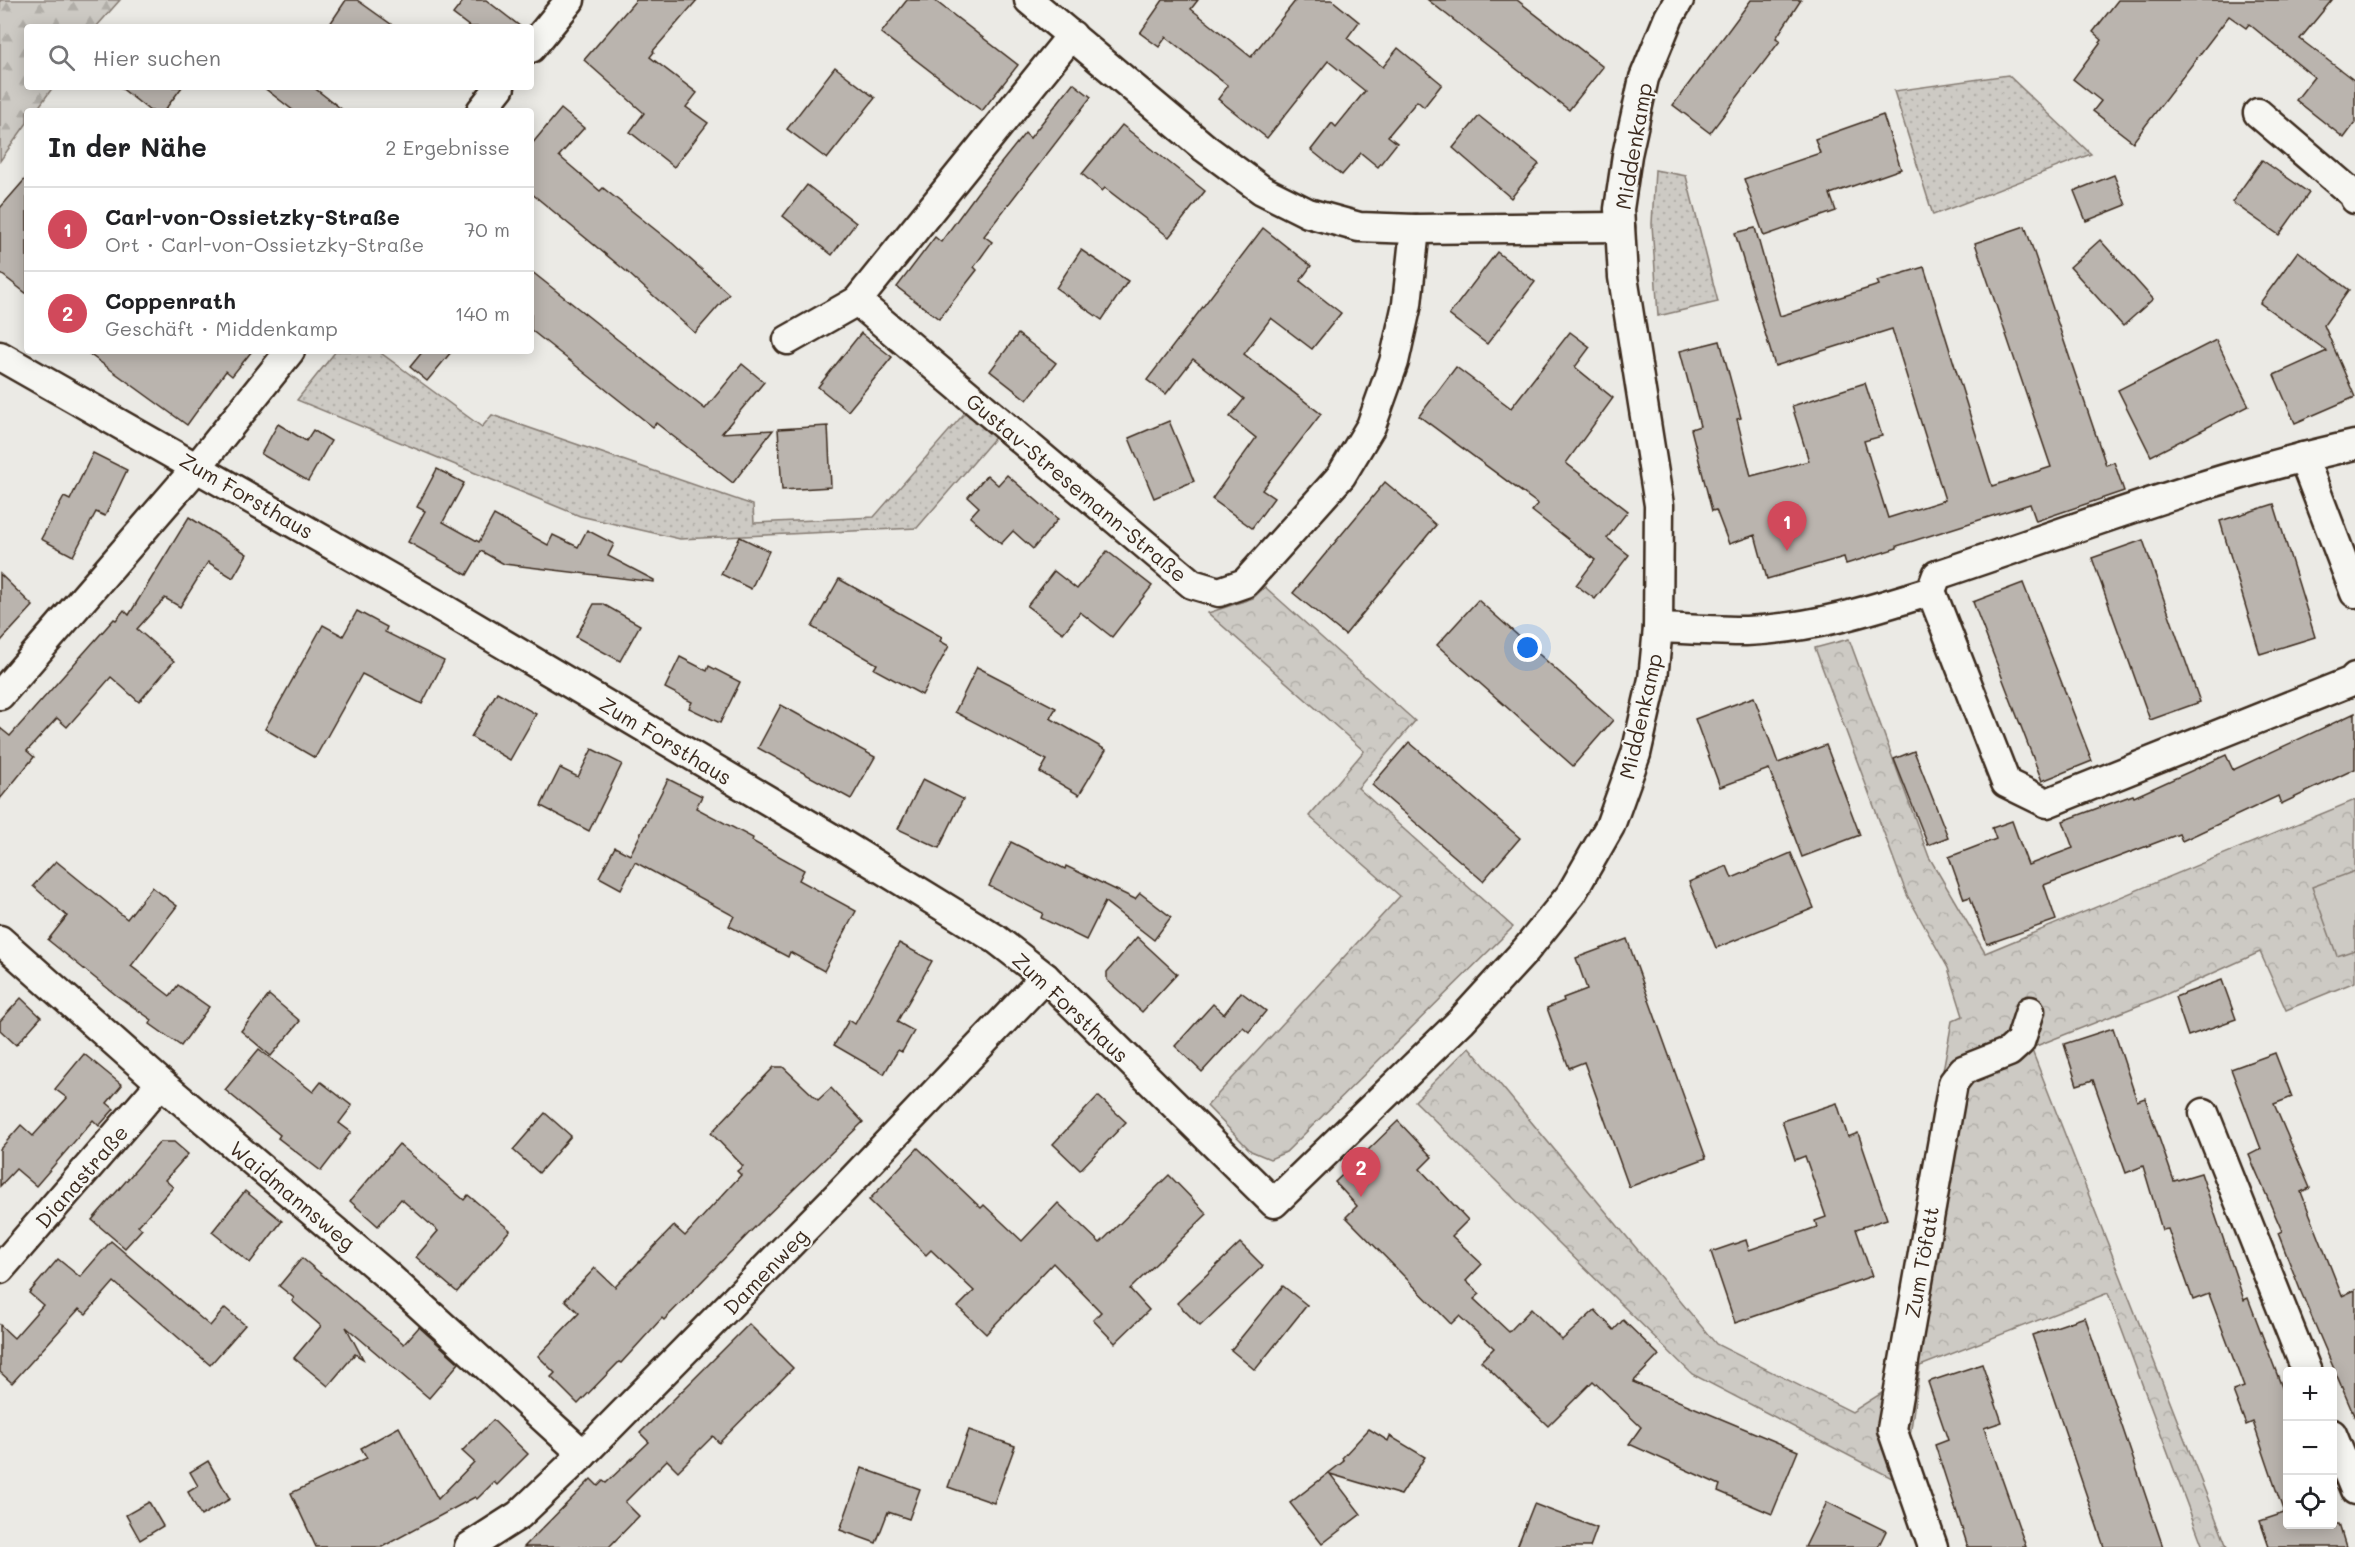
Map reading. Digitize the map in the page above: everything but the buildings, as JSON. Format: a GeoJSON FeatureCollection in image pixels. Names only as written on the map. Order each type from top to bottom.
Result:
{"type":"FeatureCollection","features":[{"type":"Feature","properties":{"kind":"street"},"geometry":{"type":"LineString","coordinates":[[534,44],[570,0]]}},
{"type":"Feature","properties":{"kind":"street"},"geometry":{"type":"LineString","coordinates":[[1029,0],[1205,148],[1262,190],[1308,213],[1359,227],[1415,229],[1620,227]]}},
{"type":"Feature","properties":{"kind":"street","name":"Middenkamp"},"geometry":{"type":"LineString","coordinates":[[1274,1203],[1461,1021],[1525,951],[1571,894],[1610,826],[1636,754],[1653,679],[1658,628],[1659,506],[1630,332],[1623,277],[1619,209],[1627,155],[1644,78],[1669,17],[1679,0]]}},
{"type":"Feature","properties":{"kind":"street"},"geometry":{"type":"LineString","coordinates":[[788,340],[857,301],[1072,35]]}},
{"type":"Feature","properties":{"kind":"street"},"geometry":{"type":"LineString","coordinates":[[484,108],[498,90]]}},
{"type":"Feature","properties":{"kind":"street"},"geometry":{"type":"LineString","coordinates":[[2258,113],[2354,195],[2355,199]]}},
{"type":"Feature","properties":{"kind":"street","name":"Gustav-Stresemann-Straße"},"geometry":{"type":"LineString","coordinates":[[857,301],[1192,584],[1219,592],[1245,583],[1341,476],[1371,426],[1394,363],[1407,304],[1415,229]]}},
{"type":"Feature","properties":{"kind":"street"},"geometry":{"type":"LineString","coordinates":[[0,694],[197,467],[288,354]]}},
{"type":"Feature","properties":{"kind":"street","name":"Zum Forsthaus"},"geometry":{"type":"LineString","coordinates":[[0,356],[446,610],[845,846],[996,939],[1045,977],[1274,1203]]}},
{"type":"Feature","properties":{"kind":"street"},"geometry":{"type":"LineString","coordinates":[[2355,445],[2303,457],[2134,506],[1937,575],[1931,591],[2006,783],[2047,802],[2262,719],[2352,681],[2355,677]]}},
{"type":"Feature","properties":{"kind":"street"},"geometry":{"type":"LineString","coordinates":[[2303,457],[2355,593]]}},
{"type":"Feature","properties":{"kind":"street"},"geometry":{"type":"LineString","coordinates":[[1658,628],[1748,631],[1820,622],[1875,609],[1931,591]]}},
{"type":"Feature","properties":{"kind":"street","name":"Waidmannsweg"},"geometry":{"type":"LineString","coordinates":[[0,940],[161,1083],[388,1276],[583,1454]]}},
{"type":"Feature","properties":{"kind":"street","name":"Damenweg"},"geometry":{"type":"LineString","coordinates":[[469,1547],[519,1515],[583,1454],[838,1195],[1045,977]]}},
{"type":"Feature","properties":{"kind":"street","name":"Zum Töfatt"},"geometry":{"type":"LineString","coordinates":[[1933,1547],[1892,1429],[1953,1083],[1963,1070],[2009,1052],[2020,1042],[2030,1011]]}},
{"type":"Feature","properties":{"kind":"street","name":"Dianastraße"},"geometry":{"type":"LineString","coordinates":[[0,1269],[161,1083]]}},
{"type":"Feature","properties":{"kind":"street"},"geometry":{"type":"LineString","coordinates":[[2204,1113],[2305,1367]]}},
{"type":"Feature","properties":{"kind":"street"},"geometry":{"type":"LineString","coordinates":[[2337,1446],[2355,1490]]}},
{"type":"Feature","properties":{"kind":"green space"},"geometry":{"type":"Polygon","coordinates":[[[0,0],[120,0],[99,24],[24,24],[24,90],[51,90],[38,108],[24,108],[24,127],[0,161],[0,0]]]}},
{"type":"Feature","properties":{"kind":"green space"},"geometry":{"type":"Polygon","coordinates":[[[2008,75],[2091,154],[1933,215],[1894,91],[2008,75]]]}},
{"type":"Feature","properties":{"kind":"green space"},"geometry":{"type":"Polygon","coordinates":[[[1655,170],[1686,176],[1718,302],[1658,316],[1652,224],[1655,170]]]}},
{"type":"Feature","properties":{"kind":"green space"},"geometry":{"type":"Polygon","coordinates":[[[334,354],[382,354],[482,427],[492,415],[753,505],[754,523],[874,517],[969,408],[998,434],[917,528],[680,539],[580,516],[297,400],[334,354]]]}},
{"type":"Feature","properties":{"kind":"green space"},"geometry":{"type":"Polygon","coordinates":[[[1265,587],[1415,721],[1358,788],[1513,927],[1286,1152],[1270,1159],[1251,1151],[1207,1106],[1400,896],[1309,816],[1364,751],[1208,613],[1253,598],[1265,587]]]}},
{"type":"Feature","properties":{"kind":"green space"},"geometry":{"type":"Polygon","coordinates":[[[1849,639],[1929,857],[1985,953],[2355,800],[2355,982],[2286,1010],[2260,952],[2160,997],[2031,1048],[2227,1547],[2203,1547],[2108,1293],[1920,1366],[1910,1436],[1948,1547],[1917,1547],[1894,1479],[1692,1374],[1415,1101],[1469,1047],[1716,1344],[1852,1412],[1885,1391],[1952,1021],[1963,1016],[1948,968],[1907,895],[1815,648],[1849,639]]]}},
{"type":"Feature","properties":{"kind":"green space"},"geometry":{"type":"Polygon","coordinates":[[[2355,871],[2355,950],[2337,956],[2312,887],[2355,871]]]}},
{"type":"Feature","properties":{"kind":"place","name":"Carl-von-Ossietzky-Straße"},"geometry":{"type":"Point","coordinates":[1787,551]}},
{"type":"Feature","properties":{"kind":"place","name":"Coppenrath"},"geometry":{"type":"Point","coordinates":[1361,1197]}}]}
